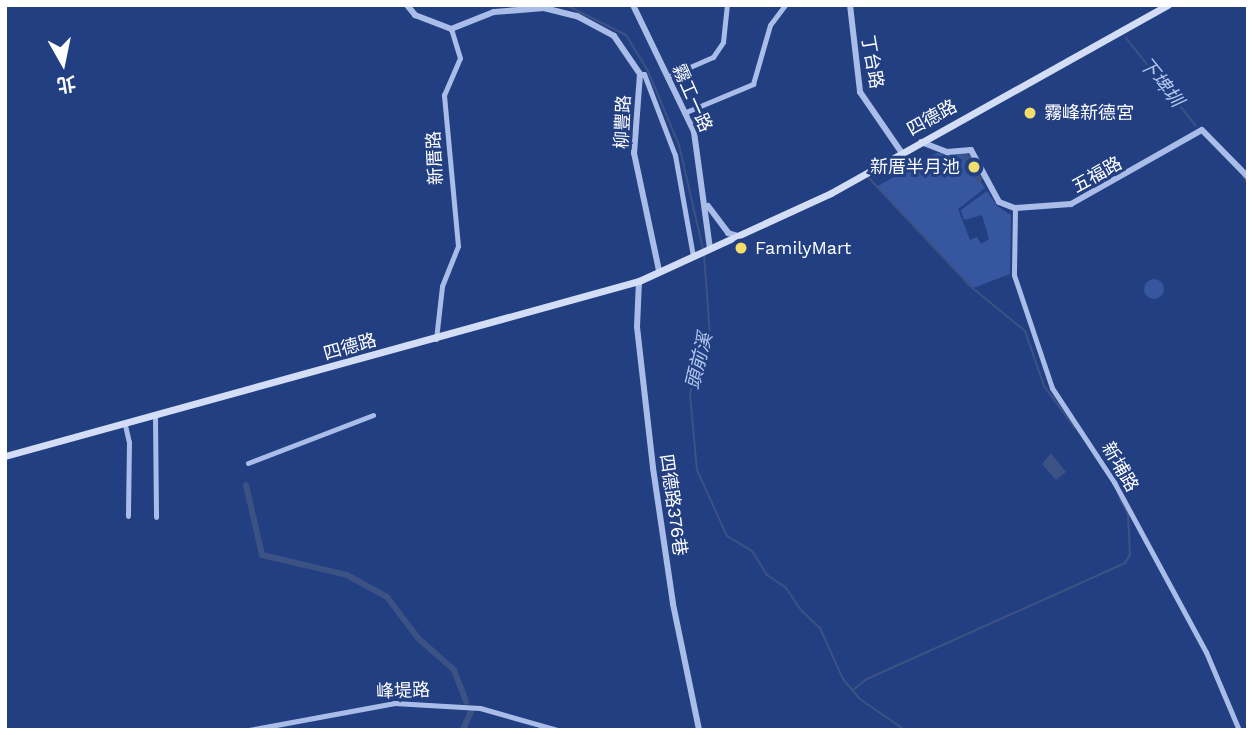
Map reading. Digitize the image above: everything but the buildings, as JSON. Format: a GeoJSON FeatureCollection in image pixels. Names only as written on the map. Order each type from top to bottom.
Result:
{"type":"FeatureCollection","features":[{"type":"Feature","properties":{"kind":"main road","name":"四德路"},"geometry":{"type":"LineString","coordinates":[[5,456],[155,417],[639,281],[738,236],[902,153],[1168,5]]}},
{"type":"Feature","properties":{"kind":"street"},"geometry":{"type":"LineString","coordinates":[[407,5],[415,15],[451,29]]}},
{"type":"Feature","properties":{"kind":"street"},"geometry":{"type":"LineString","coordinates":[[573,5],[573,15]]}},
{"type":"Feature","properties":{"kind":"street","name":"霧工一路"},"geometry":{"type":"LineString","coordinates":[[633,5],[686,112],[700,153],[709,250]]}},
{"type":"Feature","properties":{"kind":"street"},"geometry":{"type":"LineString","coordinates":[[667,77],[713,57],[723,41],[727,5]]}},
{"type":"Feature","properties":{"kind":"street"},"geometry":{"type":"LineString","coordinates":[[686,112],[753,84],[770,25],[785,5]]}},
{"type":"Feature","properties":{"kind":"street","name":"丁台路"},"geometry":{"type":"LineString","coordinates":[[849,5],[860,92],[902,153]]}},
{"type":"Feature","properties":{"kind":"street","name":"柳豐路"},"geometry":{"type":"LineString","coordinates":[[451,29],[494,12],[544,8],[573,15],[614,36],[640,74],[634,153],[659,271]]}},
{"type":"Feature","properties":{"kind":"street","name":"新厝路"},"geometry":{"type":"LineString","coordinates":[[436,339],[442,286],[458,246],[443,95],[460,58],[451,29]]}},
{"type":"Feature","properties":{"kind":"street"},"geometry":{"type":"LineString","coordinates":[[640,74],[645,74],[675,155],[696,255]]}},
{"type":"Feature","properties":{"kind":"street","name":"五福路"},"geometry":{"type":"LineString","coordinates":[[1015,208],[1056,209],[1074,203],[1202,130],[1248,177]]}},
{"type":"Feature","properties":{"kind":"street"},"geometry":{"type":"LineString","coordinates":[[921,142],[947,152],[971,150],[999,202],[1015,208]]}},
{"type":"Feature","properties":{"kind":"street"},"geometry":{"type":"LineString","coordinates":[[706,203],[729,233],[738,236]]}},
{"type":"Feature","properties":{"kind":"street","name":"新埔路"},"geometry":{"type":"LineString","coordinates":[[1015,208],[1014,275],[1052,388],[1114,482],[1170,592],[1206,652],[1240,730]]}},
{"type":"Feature","properties":{"kind":"street","name":"四德路376巷"},"geometry":{"type":"LineString","coordinates":[[639,281],[637,327],[653,468],[673,604],[699,730]]}},
{"type":"Feature","properties":{"kind":"street"},"geometry":{"type":"LineString","coordinates":[[248,463],[373,415]]}},
{"type":"Feature","properties":{"kind":"street"},"geometry":{"type":"LineString","coordinates":[[155,417],[156,517]]}},
{"type":"Feature","properties":{"kind":"street"},"geometry":{"type":"LineString","coordinates":[[125,425],[129,442],[128,516]]}},
{"type":"Feature","properties":{"kind":"street","name":"峰堤路"},"geometry":{"type":"LineString","coordinates":[[249,730],[394,703],[480,708],[558,730]]}},
{"type":"Feature","properties":{"kind":"shaded area"},"geometry":{"type":"Polygon","coordinates":[[[959,151],[985,188],[958,209],[970,240],[977,237],[981,244],[989,239],[982,215],[964,220],[961,210],[987,191],[997,206],[1011,215],[1010,274],[973,288],[876,187],[937,153],[959,151]]]}},
{"type":"Feature","properties":{"kind":"shaded area","name":"新厝半月池"},"geometry":{"type":"Polygon","coordinates":[[[959,151],[970,155],[984,177],[979,185],[959,151]]]}},
{"type":"Feature","properties":{"kind":"shaded area"},"geometry":{"type":"Polygon","coordinates":[[[1154,279],[1161,282],[1164,289],[1161,296],[1154,299],[1147,296],[1144,289],[1147,282],[1154,279]]]}},
{"type":"Feature","properties":{"kind":"shaded area"},"geometry":{"type":"Polygon","coordinates":[[[1051,453],[1066,472],[1056,480],[1042,464],[1051,453]]]}},
{"type":"Feature","properties":{"kind":"waterway","name":"頭前溪"},"geometry":{"type":"LineString","coordinates":[[566,5],[626,35],[648,71],[679,145],[703,249]]}},
{"type":"Feature","properties":{"kind":"waterway","name":"下埤圳"},"geometry":{"type":"LineString","coordinates":[[1126,38],[1196,126]]}},
{"type":"Feature","properties":{"kind":"waterway","name":"下埤圳"},"geometry":{"type":"LineString","coordinates":[[1243,176],[1248,185]]}},
{"type":"Feature","properties":{"kind":"waterway"},"geometry":{"type":"LineString","coordinates":[[869,178],[970,286],[1025,331],[1044,386],[1075,428]]}},
{"type":"Feature","properties":{"kind":"waterway","name":"頭前溪"},"geometry":{"type":"LineString","coordinates":[[704,254],[710,336],[694,371],[690,395],[697,470],[727,536],[752,551],[767,575],[786,588],[800,609],[820,628],[843,679],[860,699],[905,730]]}},
{"type":"Feature","properties":{"kind":"waterway"},"geometry":{"type":"LineString","coordinates":[[246,485],[262,555],[347,575],[387,597],[418,638],[454,670],[466,702]]}},
{"type":"Feature","properties":{"kind":"waterway"},"geometry":{"type":"LineString","coordinates":[[854,689],[867,679],[1125,563],[1130,555],[1128,514],[1120,498]]}},
{"type":"Feature","properties":{"kind":"waterway"},"geometry":{"type":"LineString","coordinates":[[463,730],[471,711]]}},
{"type":"Feature","properties":{"kind":"place","name":"霧峰新德宮"},"geometry":{"type":"Point","coordinates":[1030,113]}},
{"type":"Feature","properties":{"kind":"place","name":"新厝半月池"},"geometry":{"type":"Point","coordinates":[974,167]}},
{"type":"Feature","properties":{"kind":"place","name":"FamilyMart"},"geometry":{"type":"Point","coordinates":[741,248]}}]}
